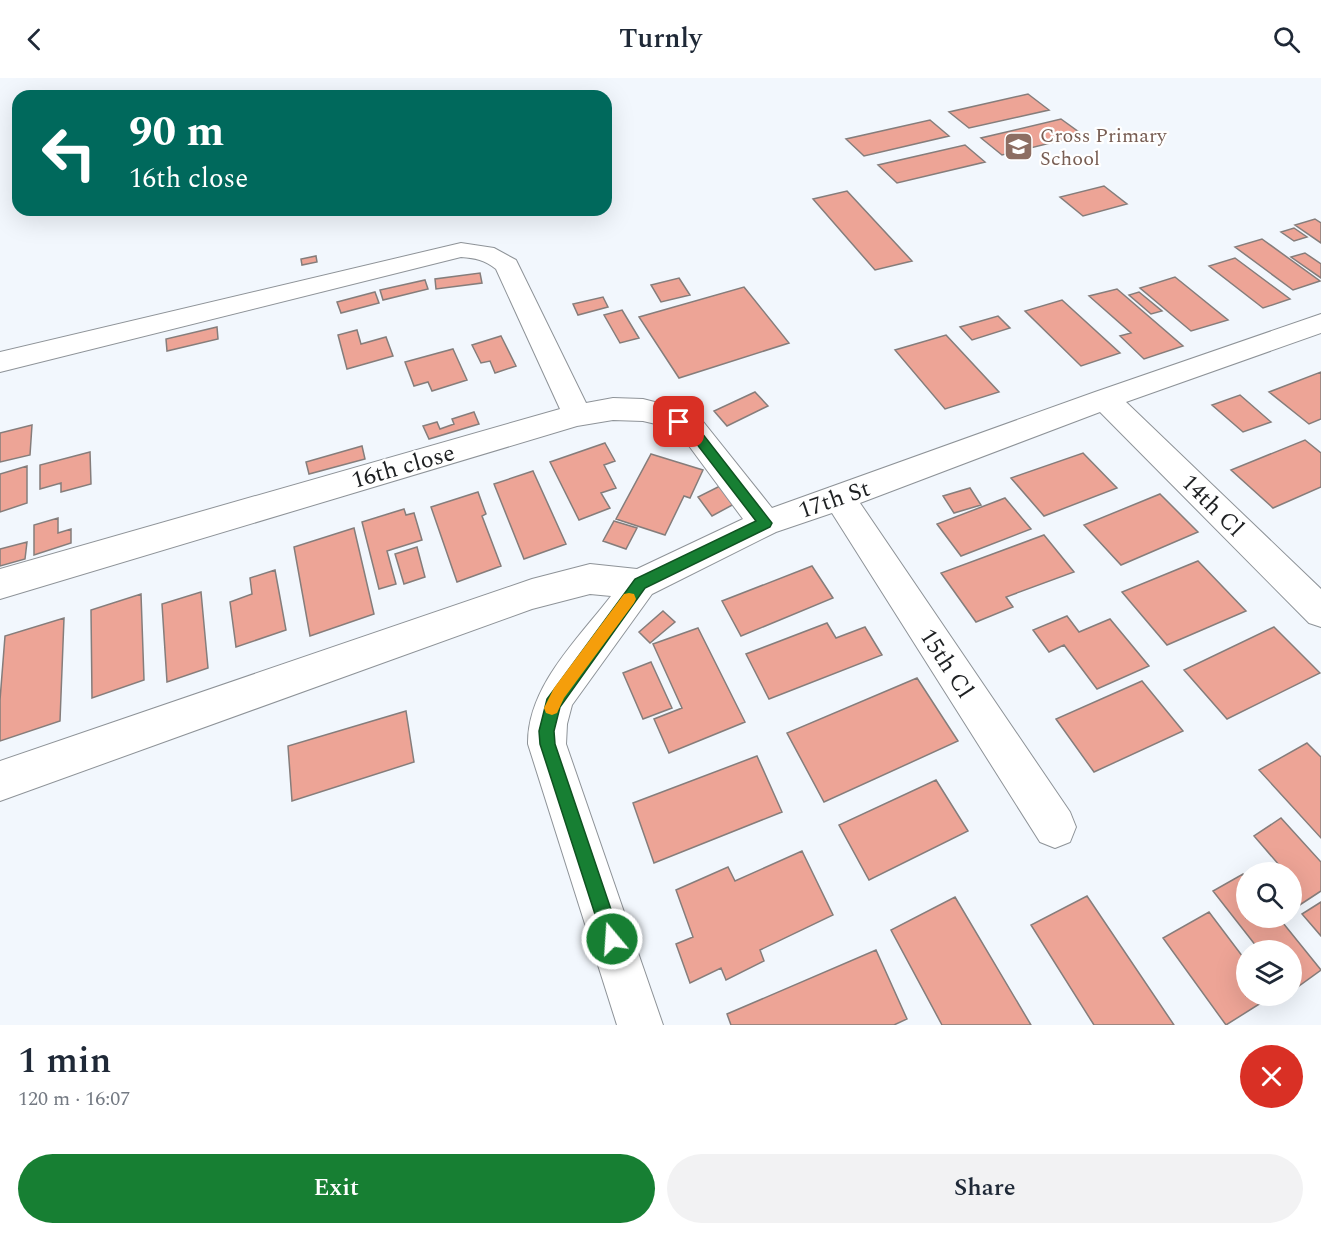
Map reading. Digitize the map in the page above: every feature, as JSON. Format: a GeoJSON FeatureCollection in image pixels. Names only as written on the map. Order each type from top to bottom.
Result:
{"type":"FeatureCollection","features":[{"type":"Feature","properties":{"kind":"street"},"geometry":{"type":"LineString","coordinates":[[0,362],[462,250],[479,251],[493,255],[507,265],[577,415]]}},
{"type":"Feature","properties":{"kind":"street","name":"17th St"},"geometry":{"type":"LineString","coordinates":[[640,1025],[548,744],[546,731],[553,704],[559,693],[640,584],[765,523],[1321,323]]}},
{"type":"Feature","properties":{"kind":"street","name":"14th Cl"},"geometry":{"type":"LineString","coordinates":[[1105,399],[1321,612]]}},
{"type":"Feature","properties":{"kind":"street","name":"16th close"},"geometry":{"type":"LineString","coordinates":[[0,584],[577,415],[614,409],[644,410],[668,416],[691,427],[765,523]]}},
{"type":"Feature","properties":{"kind":"street","name":"15th Cl"},"geometry":{"type":"LineString","coordinates":[[838,498],[1055,827]]}},
{"type":"Feature","properties":{"kind":"street"},"geometry":{"type":"LineString","coordinates":[[0,781],[532,594],[590,579],[640,584]]}},
{"type":"Feature","properties":{"kind":"building"},"geometry":{"type":"Polygon","coordinates":[[[1028,94],[1049,110],[969,128],[949,112],[1028,94]]]}},
{"type":"Feature","properties":{"kind":"building"},"geometry":{"type":"Polygon","coordinates":[[[1061,119],[1083,135],[1002,155],[981,138],[1061,119]]]}},
{"type":"Feature","properties":{"kind":"building"},"geometry":{"type":"Polygon","coordinates":[[[930,120],[949,136],[864,156],[846,139],[930,120]]]}},
{"type":"Feature","properties":{"kind":"building"},"geometry":{"type":"Polygon","coordinates":[[[965,145],[985,162],[897,183],[878,165],[965,145]]]}},
{"type":"Feature","properties":{"kind":"building"},"geometry":{"type":"Polygon","coordinates":[[[1104,186],[1127,204],[1083,216],[1060,197],[1104,186]]]}},
{"type":"Feature","properties":{"kind":"building"},"geometry":{"type":"Polygon","coordinates":[[[847,191],[912,261],[875,270],[813,199],[847,191]]]}},
{"type":"Feature","properties":{"kind":"building"},"geometry":{"type":"Polygon","coordinates":[[[1315,219],[1321,223],[1321,243],[1295,225],[1315,219]]]}},
{"type":"Feature","properties":{"kind":"building"},"geometry":{"type":"Polygon","coordinates":[[[1294,228],[1307,237],[1294,241],[1281,232],[1294,228]]]}},
{"type":"Feature","properties":{"kind":"building"},"geometry":{"type":"Polygon","coordinates":[[[1262,239],[1320,281],[1293,290],[1235,247],[1262,239]]]}},
{"type":"Feature","properties":{"kind":"building"},"geometry":{"type":"Polygon","coordinates":[[[1305,253],[1321,264],[1321,278],[1291,257],[1305,253]]]}},
{"type":"Feature","properties":{"kind":"building"},"geometry":{"type":"Polygon","coordinates":[[[316,256],[317,262],[302,265],[301,259],[316,256]]]}},
{"type":"Feature","properties":{"kind":"building"},"geometry":{"type":"Polygon","coordinates":[[[1235,258],[1290,299],[1263,308],[1209,266],[1235,258]]]}},
{"type":"Feature","properties":{"kind":"building"},"geometry":{"type":"Polygon","coordinates":[[[480,273],[482,283],[436,289],[435,279],[480,273]]]}},
{"type":"Feature","properties":{"kind":"building"},"geometry":{"type":"Polygon","coordinates":[[[1175,277],[1228,320],[1191,331],[1140,288],[1175,277]]]}},
{"type":"Feature","properties":{"kind":"building"},"geometry":{"type":"Polygon","coordinates":[[[679,278],[690,295],[661,302],[651,285],[679,278]]]}},
{"type":"Feature","properties":{"kind":"building"},"geometry":{"type":"Polygon","coordinates":[[[425,280],[428,289],[383,300],[380,290],[425,280]]]}},
{"type":"Feature","properties":{"kind":"building"},"geometry":{"type":"Polygon","coordinates":[[[744,287],[789,343],[679,378],[639,317],[744,287]]]}},
{"type":"Feature","properties":{"kind":"building"},"geometry":{"type":"Polygon","coordinates":[[[1117,289],[1183,346],[1144,359],[1120,336],[1131,333],[1089,296],[1117,289]]]}},
{"type":"Feature","properties":{"kind":"building"},"geometry":{"type":"Polygon","coordinates":[[[375,292],[379,303],[341,313],[337,302],[375,292]]]}},
{"type":"Feature","properties":{"kind":"building"},"geometry":{"type":"Polygon","coordinates":[[[1139,292],[1162,311],[1151,314],[1129,295],[1139,292]]]}},
{"type":"Feature","properties":{"kind":"building"},"geometry":{"type":"Polygon","coordinates":[[[603,297],[608,307],[578,315],[573,304],[603,297]]]}},
{"type":"Feature","properties":{"kind":"building"},"geometry":{"type":"Polygon","coordinates":[[[1062,300],[1120,353],[1081,366],[1025,311],[1062,300]]]}},
{"type":"Feature","properties":{"kind":"building"},"geometry":{"type":"Polygon","coordinates":[[[622,310],[639,338],[620,343],[604,315],[622,310]]]}},
{"type":"Feature","properties":{"kind":"building"},"geometry":{"type":"Polygon","coordinates":[[[998,316],[1010,328],[972,340],[960,327],[998,316]]]}},
{"type":"Feature","properties":{"kind":"building"},"geometry":{"type":"Polygon","coordinates":[[[217,327],[218,339],[167,351],[166,339],[217,327]]]}},
{"type":"Feature","properties":{"kind":"building"},"geometry":{"type":"Polygon","coordinates":[[[357,330],[361,344],[386,337],[393,356],[347,369],[338,335],[357,330]]]}},
{"type":"Feature","properties":{"kind":"building"},"geometry":{"type":"Polygon","coordinates":[[[946,335],[999,392],[945,409],[895,350],[946,335]]]}},
{"type":"Feature","properties":{"kind":"building"},"geometry":{"type":"Polygon","coordinates":[[[501,336],[516,366],[495,373],[490,361],[481,363],[472,345],[501,336]]]}},
{"type":"Feature","properties":{"kind":"building"},"geometry":{"type":"Polygon","coordinates":[[[453,349],[467,380],[432,391],[428,382],[414,386],[405,362],[453,349]]]}},
{"type":"Feature","properties":{"kind":"building"},"geometry":{"type":"Polygon","coordinates":[[[1321,372],[1321,419],[1309,424],[1269,392],[1321,372]]]}},
{"type":"Feature","properties":{"kind":"building"},"geometry":{"type":"Polygon","coordinates":[[[755,392],[768,406],[727,426],[714,411],[755,392]]]}},
{"type":"Feature","properties":{"kind":"building"},"geometry":{"type":"Polygon","coordinates":[[[1240,395],[1271,422],[1243,432],[1212,405],[1240,395]]]}},
{"type":"Feature","properties":{"kind":"building"},"geometry":{"type":"Polygon","coordinates":[[[474,412],[479,424],[429,439],[423,426],[437,422],[440,429],[454,424],[452,419],[474,412]]]}},
{"type":"Feature","properties":{"kind":"building"},"geometry":{"type":"Polygon","coordinates":[[[32,425],[30,455],[0,462],[0,433],[32,425]]]}},
{"type":"Feature","properties":{"kind":"building"},"geometry":{"type":"Polygon","coordinates":[[[1305,440],[1321,453],[1321,487],[1273,508],[1231,470],[1305,440]]]}},
{"type":"Feature","properties":{"kind":"building"},"geometry":{"type":"Polygon","coordinates":[[[605,443],[615,461],[604,465],[616,488],[601,493],[610,508],[579,520],[550,462],[605,443]]]}},
{"type":"Feature","properties":{"kind":"building"},"geometry":{"type":"Polygon","coordinates":[[[362,446],[365,459],[309,474],[306,462],[362,446]]]}},
{"type":"Feature","properties":{"kind":"building"},"geometry":{"type":"Polygon","coordinates":[[[90,452],[91,484],[61,492],[61,483],[40,489],[40,465],[90,452]]]}},
{"type":"Feature","properties":{"kind":"building"},"geometry":{"type":"Polygon","coordinates":[[[1083,453],[1117,488],[1044,516],[1011,478],[1083,453]]]}},
{"type":"Feature","properties":{"kind":"building"},"geometry":{"type":"Polygon","coordinates":[[[651,454],[703,470],[690,498],[684,496],[665,535],[616,519],[651,454]]]}},
{"type":"Feature","properties":{"kind":"building"},"geometry":{"type":"Polygon","coordinates":[[[27,466],[27,503],[0,512],[0,474],[27,466]]]}},
{"type":"Feature","properties":{"kind":"building"},"geometry":{"type":"Polygon","coordinates":[[[533,471],[566,544],[524,559],[494,484],[533,471]]]}},
{"type":"Feature","properties":{"kind":"building"},"geometry":{"type":"Polygon","coordinates":[[[722,485],[736,503],[712,516],[698,497],[722,485]]]}},
{"type":"Feature","properties":{"kind":"building"},"geometry":{"type":"Polygon","coordinates":[[[970,488],[981,505],[954,513],[943,496],[970,488]]]}},
{"type":"Feature","properties":{"kind":"building"},"geometry":{"type":"Polygon","coordinates":[[[478,492],[486,514],[482,516],[501,566],[457,582],[431,507],[478,492]]]}},
{"type":"Feature","properties":{"kind":"building"},"geometry":{"type":"Polygon","coordinates":[[[1160,494],[1198,532],[1121,565],[1084,525],[1160,494]]]}},
{"type":"Feature","properties":{"kind":"building"},"geometry":{"type":"Polygon","coordinates":[[[1005,498],[1031,529],[961,556],[937,524],[1005,498]]]}},
{"type":"Feature","properties":{"kind":"building"},"geometry":{"type":"Polygon","coordinates":[[[404,509],[406,515],[414,513],[422,540],[387,551],[396,584],[379,589],[362,522],[404,509]]]}},
{"type":"Feature","properties":{"kind":"building"},"geometry":{"type":"Polygon","coordinates":[[[58,518],[58,533],[71,529],[71,543],[34,555],[34,525],[58,518]]]}},
{"type":"Feature","properties":{"kind":"building"},"geometry":{"type":"Polygon","coordinates":[[[614,521],[637,528],[626,549],[603,541],[614,521]]]}},
{"type":"Feature","properties":{"kind":"building"},"geometry":{"type":"Polygon","coordinates":[[[354,528],[374,614],[310,636],[294,547],[354,528]]]}},
{"type":"Feature","properties":{"kind":"building"},"geometry":{"type":"Polygon","coordinates":[[[1044,535],[1074,572],[1006,597],[1013,607],[976,622],[941,573],[1044,535]]]}},
{"type":"Feature","properties":{"kind":"building"},"geometry":{"type":"Polygon","coordinates":[[[27,542],[25,559],[0,566],[0,549],[27,542]]]}},
{"type":"Feature","properties":{"kind":"building"},"geometry":{"type":"Polygon","coordinates":[[[417,547],[425,577],[404,584],[395,554],[417,547]]]}},
{"type":"Feature","properties":{"kind":"building"},"geometry":{"type":"Polygon","coordinates":[[[1198,561],[1246,611],[1167,645],[1122,592],[1198,561]]]}},
{"type":"Feature","properties":{"kind":"building"},"geometry":{"type":"Polygon","coordinates":[[[812,566],[833,598],[741,636],[722,601],[812,566]]]}},
{"type":"Feature","properties":{"kind":"building"},"geometry":{"type":"Polygon","coordinates":[[[275,570],[286,630],[236,647],[230,602],[252,594],[250,578],[275,570]]]}},
{"type":"Feature","properties":{"kind":"building"},"geometry":{"type":"Polygon","coordinates":[[[201,592],[208,668],[167,682],[162,604],[201,592]]]}},
{"type":"Feature","properties":{"kind":"building"},"geometry":{"type":"Polygon","coordinates":[[[141,594],[144,680],[92,698],[91,610],[141,594]]]}},
{"type":"Feature","properties":{"kind":"building"},"geometry":{"type":"Polygon","coordinates":[[[663,611],[675,622],[650,643],[639,632],[663,611]]]}},
{"type":"Feature","properties":{"kind":"building"},"geometry":{"type":"Polygon","coordinates":[[[1067,616],[1079,632],[1110,619],[1149,666],[1097,689],[1064,645],[1049,652],[1033,630],[1067,616]]]}},
{"type":"Feature","properties":{"kind":"building"},"geometry":{"type":"Polygon","coordinates":[[[64,618],[60,721],[0,741],[0,700],[5,636],[64,618]]]}},
{"type":"Feature","properties":{"kind":"building"},"geometry":{"type":"Polygon","coordinates":[[[827,623],[836,638],[865,627],[882,655],[769,699],[746,654],[827,623]]]}},
{"type":"Feature","properties":{"kind":"building"},"geometry":{"type":"Polygon","coordinates":[[[1274,627],[1320,673],[1227,719],[1184,670],[1274,627]]]}},
{"type":"Feature","properties":{"kind":"building"},"geometry":{"type":"Polygon","coordinates":[[[698,628],[745,722],[669,753],[654,719],[682,708],[653,644],[698,628]]]}},
{"type":"Feature","properties":{"kind":"building"},"geometry":{"type":"Polygon","coordinates":[[[651,662],[672,708],[643,719],[623,673],[651,662]]]}},
{"type":"Feature","properties":{"kind":"building"},"geometry":{"type":"Polygon","coordinates":[[[917,678],[958,741],[824,802],[787,733],[917,678]]]}},
{"type":"Feature","properties":{"kind":"building"},"geometry":{"type":"Polygon","coordinates":[[[1142,681],[1183,731],[1094,772],[1056,719],[1142,681]]]}},
{"type":"Feature","properties":{"kind":"building"},"geometry":{"type":"Polygon","coordinates":[[[406,711],[414,762],[292,801],[288,746],[406,711]]]}},
{"type":"Feature","properties":{"kind":"building"},"geometry":{"type":"Polygon","coordinates":[[[1307,743],[1321,757],[1321,838],[1259,770],[1307,743]]]}},
{"type":"Feature","properties":{"kind":"building"},"geometry":{"type":"Polygon","coordinates":[[[757,756],[782,812],[654,863],[633,803],[757,756]]]}},
{"type":"Feature","properties":{"kind":"building"},"geometry":{"type":"Polygon","coordinates":[[[936,780],[968,831],[869,880],[839,825],[936,780]]]}},
{"type":"Feature","properties":{"kind":"building"},"geometry":{"type":"Polygon","coordinates":[[[1281,818],[1321,862],[1321,891],[1302,903],[1302,862],[1277,862],[1254,836],[1281,818]]]}},
{"type":"Feature","properties":{"kind":"building"},"geometry":{"type":"Polygon","coordinates":[[[802,851],[833,915],[760,950],[764,961],[726,980],[721,968],[690,983],[676,944],[693,937],[676,890],[728,867],[735,881],[802,851]]]}},
{"type":"Feature","properties":{"kind":"building"},"geometry":{"type":"Polygon","coordinates":[[[1236,878],[1236,920],[1213,891],[1236,878]]]}},
{"type":"Feature","properties":{"kind":"building"},"geometry":{"type":"Polygon","coordinates":[[[1087,896],[1174,1025],[1094,1025],[1031,925],[1087,896]]]}},
{"type":"Feature","properties":{"kind":"building"},"geometry":{"type":"Polygon","coordinates":[[[955,897],[1031,1025],[942,1025],[891,930],[955,897]]]}},
{"type":"Feature","properties":{"kind":"building"},"geometry":{"type":"Polygon","coordinates":[[[1321,902],[1321,936],[1302,914],[1321,902]]]}},
{"type":"Feature","properties":{"kind":"building"},"geometry":{"type":"Polygon","coordinates":[[[1209,912],[1236,948],[1236,1006],[1256,1006],[1226,1025],[1163,938],[1209,912]]]}},
{"type":"Feature","properties":{"kind":"building"},"geometry":{"type":"Polygon","coordinates":[[[1242,928],[1287,928],[1297,940],[1251,940],[1242,928]]]}},
{"type":"Feature","properties":{"kind":"building"},"geometry":{"type":"Polygon","coordinates":[[[1302,946],[1321,970],[1302,984],[1302,946]]]}},
{"type":"Feature","properties":{"kind":"building"},"geometry":{"type":"Polygon","coordinates":[[[876,950],[907,1019],[894,1025],[731,1025],[727,1014],[876,950]]]}},
{"type":"Feature","properties":{"kind":"slow traffic"},"geometry":{"type":"LineString","coordinates":[[552,708],[559,693],[629,599]]}},
{"type":"Feature","properties":{"kind":"place","name":"Cross Primary School"},"geometry":{"type":"Point","coordinates":[1019,146]}},
{"type":"Feature","properties":{"kind":"route"},"geometry":{"type":"LineString","coordinates":[[612,939],[548,744],[546,731],[553,704],[640,584],[765,523],[691,427],[679,422]]}}]}
